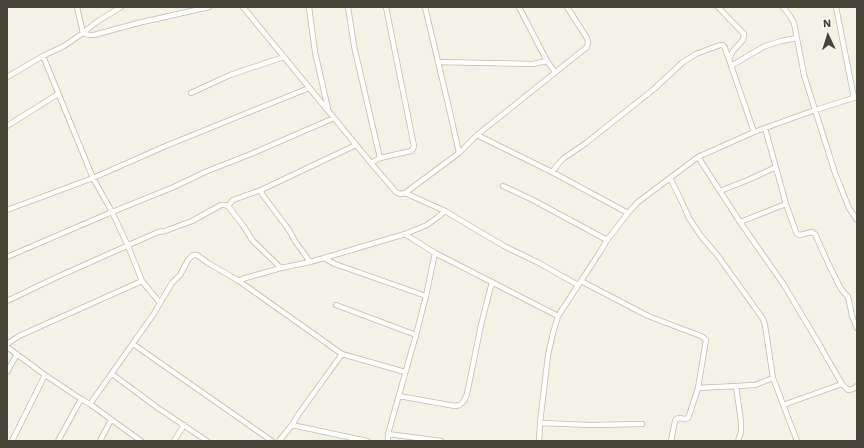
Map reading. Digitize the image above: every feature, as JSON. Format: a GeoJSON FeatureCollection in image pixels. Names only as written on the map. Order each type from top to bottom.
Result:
{"type":"FeatureCollection","features":[{"type":"Feature","properties":{"kind":"street"},"geometry":{"type":"LineString","coordinates":[[77,7],[83,33]]}},
{"type":"Feature","properties":{"kind":"street"},"geometry":{"type":"LineString","coordinates":[[7,77],[43,56],[64,46],[83,33],[110,10],[121,7]]}},
{"type":"Feature","properties":{"kind":"street"},"geometry":{"type":"LineString","coordinates":[[83,33],[89,35],[99,35],[138,23],[209,7]]}},
{"type":"Feature","properties":{"kind":"street"},"geometry":{"type":"LineString","coordinates":[[243,7],[370,163],[396,192],[400,194],[405,193],[444,211],[504,246],[648,316],[706,340],[698,388],[689,416],[685,419],[676,419],[671,441]]}},
{"type":"Feature","properties":{"kind":"street"},"geometry":{"type":"LineString","coordinates":[[309,7],[315,52],[328,111]]}},
{"type":"Feature","properties":{"kind":"street"},"geometry":{"type":"LineString","coordinates":[[348,7],[354,46],[380,158]]}},
{"type":"Feature","properties":{"kind":"street"},"geometry":{"type":"LineString","coordinates":[[370,163],[380,158],[411,151],[414,146],[386,7]]}},
{"type":"Feature","properties":{"kind":"street"},"geometry":{"type":"LineString","coordinates":[[425,7],[459,153]]}},
{"type":"Feature","properties":{"kind":"street"},"geometry":{"type":"LineString","coordinates":[[519,7],[547,61],[555,72]]}},
{"type":"Feature","properties":{"kind":"street"},"geometry":{"type":"LineString","coordinates":[[405,193],[459,153],[587,47],[587,38],[566,7]]}},
{"type":"Feature","properties":{"kind":"street"},"geometry":{"type":"LineString","coordinates":[[718,7],[744,34],[743,40],[733,51],[729,59]]}},
{"type":"Feature","properties":{"kind":"street"},"geometry":{"type":"LineString","coordinates":[[783,7],[794,23],[804,75],[835,173],[849,208],[857,220]]}},
{"type":"Feature","properties":{"kind":"street"},"geometry":{"type":"LineString","coordinates":[[539,441],[548,355],[558,316],[607,240],[638,202],[698,158],[754,132],[815,110],[856,98],[836,7]]}},
{"type":"Feature","properties":{"kind":"street"},"geometry":{"type":"LineString","coordinates":[[732,66],[765,46],[797,38]]}},
{"type":"Feature","properties":{"kind":"street"},"geometry":{"type":"LineString","coordinates":[[552,172],[564,158],[586,143],[654,89],[688,58],[720,45],[723,45],[725,48],[754,132]]}},
{"type":"Feature","properties":{"kind":"street"},"geometry":{"type":"LineString","coordinates":[[43,56],[93,178],[112,212],[128,246],[142,282],[160,302]]}},
{"type":"Feature","properties":{"kind":"street"},"geometry":{"type":"LineString","coordinates":[[191,93],[230,75],[284,57]]}},
{"type":"Feature","properties":{"kind":"street"},"geometry":{"type":"LineString","coordinates":[[438,62],[533,64],[547,61]]}},
{"type":"Feature","properties":{"kind":"street"},"geometry":{"type":"LineString","coordinates":[[7,210],[93,178],[168,145],[309,88]]}},
{"type":"Feature","properties":{"kind":"street"},"geometry":{"type":"LineString","coordinates":[[7,126],[58,94]]}},
{"type":"Feature","properties":{"kind":"street"},"geometry":{"type":"LineString","coordinates":[[7,257],[334,118]]}},
{"type":"Feature","properties":{"kind":"street"},"geometry":{"type":"LineString","coordinates":[[765,128],[786,204],[797,234],[800,235],[812,232],[816,234],[841,289],[848,297],[852,316],[857,328]]}},
{"type":"Feature","properties":{"kind":"street"},"geometry":{"type":"LineString","coordinates":[[478,136],[552,172],[628,213]]}},
{"type":"Feature","properties":{"kind":"street"},"geometry":{"type":"LineString","coordinates":[[228,206],[233,200],[261,190],[356,146]]}},
{"type":"Feature","properties":{"kind":"street"},"geometry":{"type":"LineString","coordinates":[[698,158],[784,285],[842,384],[848,390],[854,389],[857,386]]}},
{"type":"Feature","properties":{"kind":"street"},"geometry":{"type":"LineString","coordinates":[[720,191],[776,167]]}},
{"type":"Feature","properties":{"kind":"street"},"geometry":{"type":"LineString","coordinates":[[670,178],[689,218],[763,319],[773,378],[796,441]]}},
{"type":"Feature","properties":{"kind":"street"},"geometry":{"type":"LineString","coordinates":[[503,186],[533,200],[607,240]]}},
{"type":"Feature","properties":{"kind":"street"},"geometry":{"type":"LineString","coordinates":[[261,190],[262,194],[289,230],[310,262]]}},
{"type":"Feature","properties":{"kind":"street"},"geometry":{"type":"LineString","coordinates":[[740,222],[786,204]]}},
{"type":"Feature","properties":{"kind":"street"},"geometry":{"type":"LineString","coordinates":[[7,301],[41,284],[158,232],[165,231],[192,221],[221,205],[228,206],[253,241],[281,268]]}},
{"type":"Feature","properties":{"kind":"street"},"geometry":{"type":"LineString","coordinates":[[239,281],[242,278],[310,262],[405,234],[427,225],[444,211]]}},
{"type":"Feature","properties":{"kind":"street"},"geometry":{"type":"LineString","coordinates":[[405,234],[435,253],[558,316]]}},
{"type":"Feature","properties":{"kind":"street"},"geometry":{"type":"LineString","coordinates":[[388,441],[388,434],[426,296],[435,253]]}},
{"type":"Feature","properties":{"kind":"street"},"geometry":{"type":"LineString","coordinates":[[90,404],[153,315],[172,283],[180,275],[188,260],[197,254],[208,263],[239,281],[342,354],[405,372]]}},
{"type":"Feature","properties":{"kind":"street"},"geometry":{"type":"LineString","coordinates":[[324,258],[335,264],[426,296]]}},
{"type":"Feature","properties":{"kind":"street"},"geometry":{"type":"LineString","coordinates":[[141,441],[90,404],[45,375],[7,345],[19,336],[142,282]]}},
{"type":"Feature","properties":{"kind":"street"},"geometry":{"type":"LineString","coordinates":[[399,396],[455,406],[460,405],[464,401],[467,394],[481,325],[492,282]]}},
{"type":"Feature","properties":{"kind":"street"},"geometry":{"type":"LineString","coordinates":[[336,305],[416,335]]}},
{"type":"Feature","properties":{"kind":"street"},"geometry":{"type":"LineString","coordinates":[[133,344],[272,441]]}},
{"type":"Feature","properties":{"kind":"street"},"geometry":{"type":"LineString","coordinates":[[7,372],[17,354]]}},
{"type":"Feature","properties":{"kind":"street"},"geometry":{"type":"LineString","coordinates":[[279,441],[342,354]]}},
{"type":"Feature","properties":{"kind":"street"},"geometry":{"type":"LineString","coordinates":[[112,374],[207,441]]}},
{"type":"Feature","properties":{"kind":"street"},"geometry":{"type":"LineString","coordinates":[[12,441],[45,375]]}},
{"type":"Feature","properties":{"kind":"street"},"geometry":{"type":"LineString","coordinates":[[698,388],[755,385],[773,378]]}},
{"type":"Feature","properties":{"kind":"street"},"geometry":{"type":"LineString","coordinates":[[783,405],[842,384]]}},
{"type":"Feature","properties":{"kind":"street"},"geometry":{"type":"LineString","coordinates":[[736,386],[741,422],[738,441]]}},
{"type":"Feature","properties":{"kind":"street"},"geometry":{"type":"LineString","coordinates":[[58,441],[81,399]]}},
{"type":"Feature","properties":{"kind":"street"},"geometry":{"type":"LineString","coordinates":[[100,441],[111,420]]}},
{"type":"Feature","properties":{"kind":"street"},"geometry":{"type":"LineString","coordinates":[[540,423],[591,425],[642,424]]}},
{"type":"Feature","properties":{"kind":"street"},"geometry":{"type":"LineString","coordinates":[[174,441],[184,425]]}},
{"type":"Feature","properties":{"kind":"street"},"geometry":{"type":"LineString","coordinates":[[292,425],[367,441]]}},
{"type":"Feature","properties":{"kind":"street"},"geometry":{"type":"LineString","coordinates":[[388,434],[441,441]]}}]}
